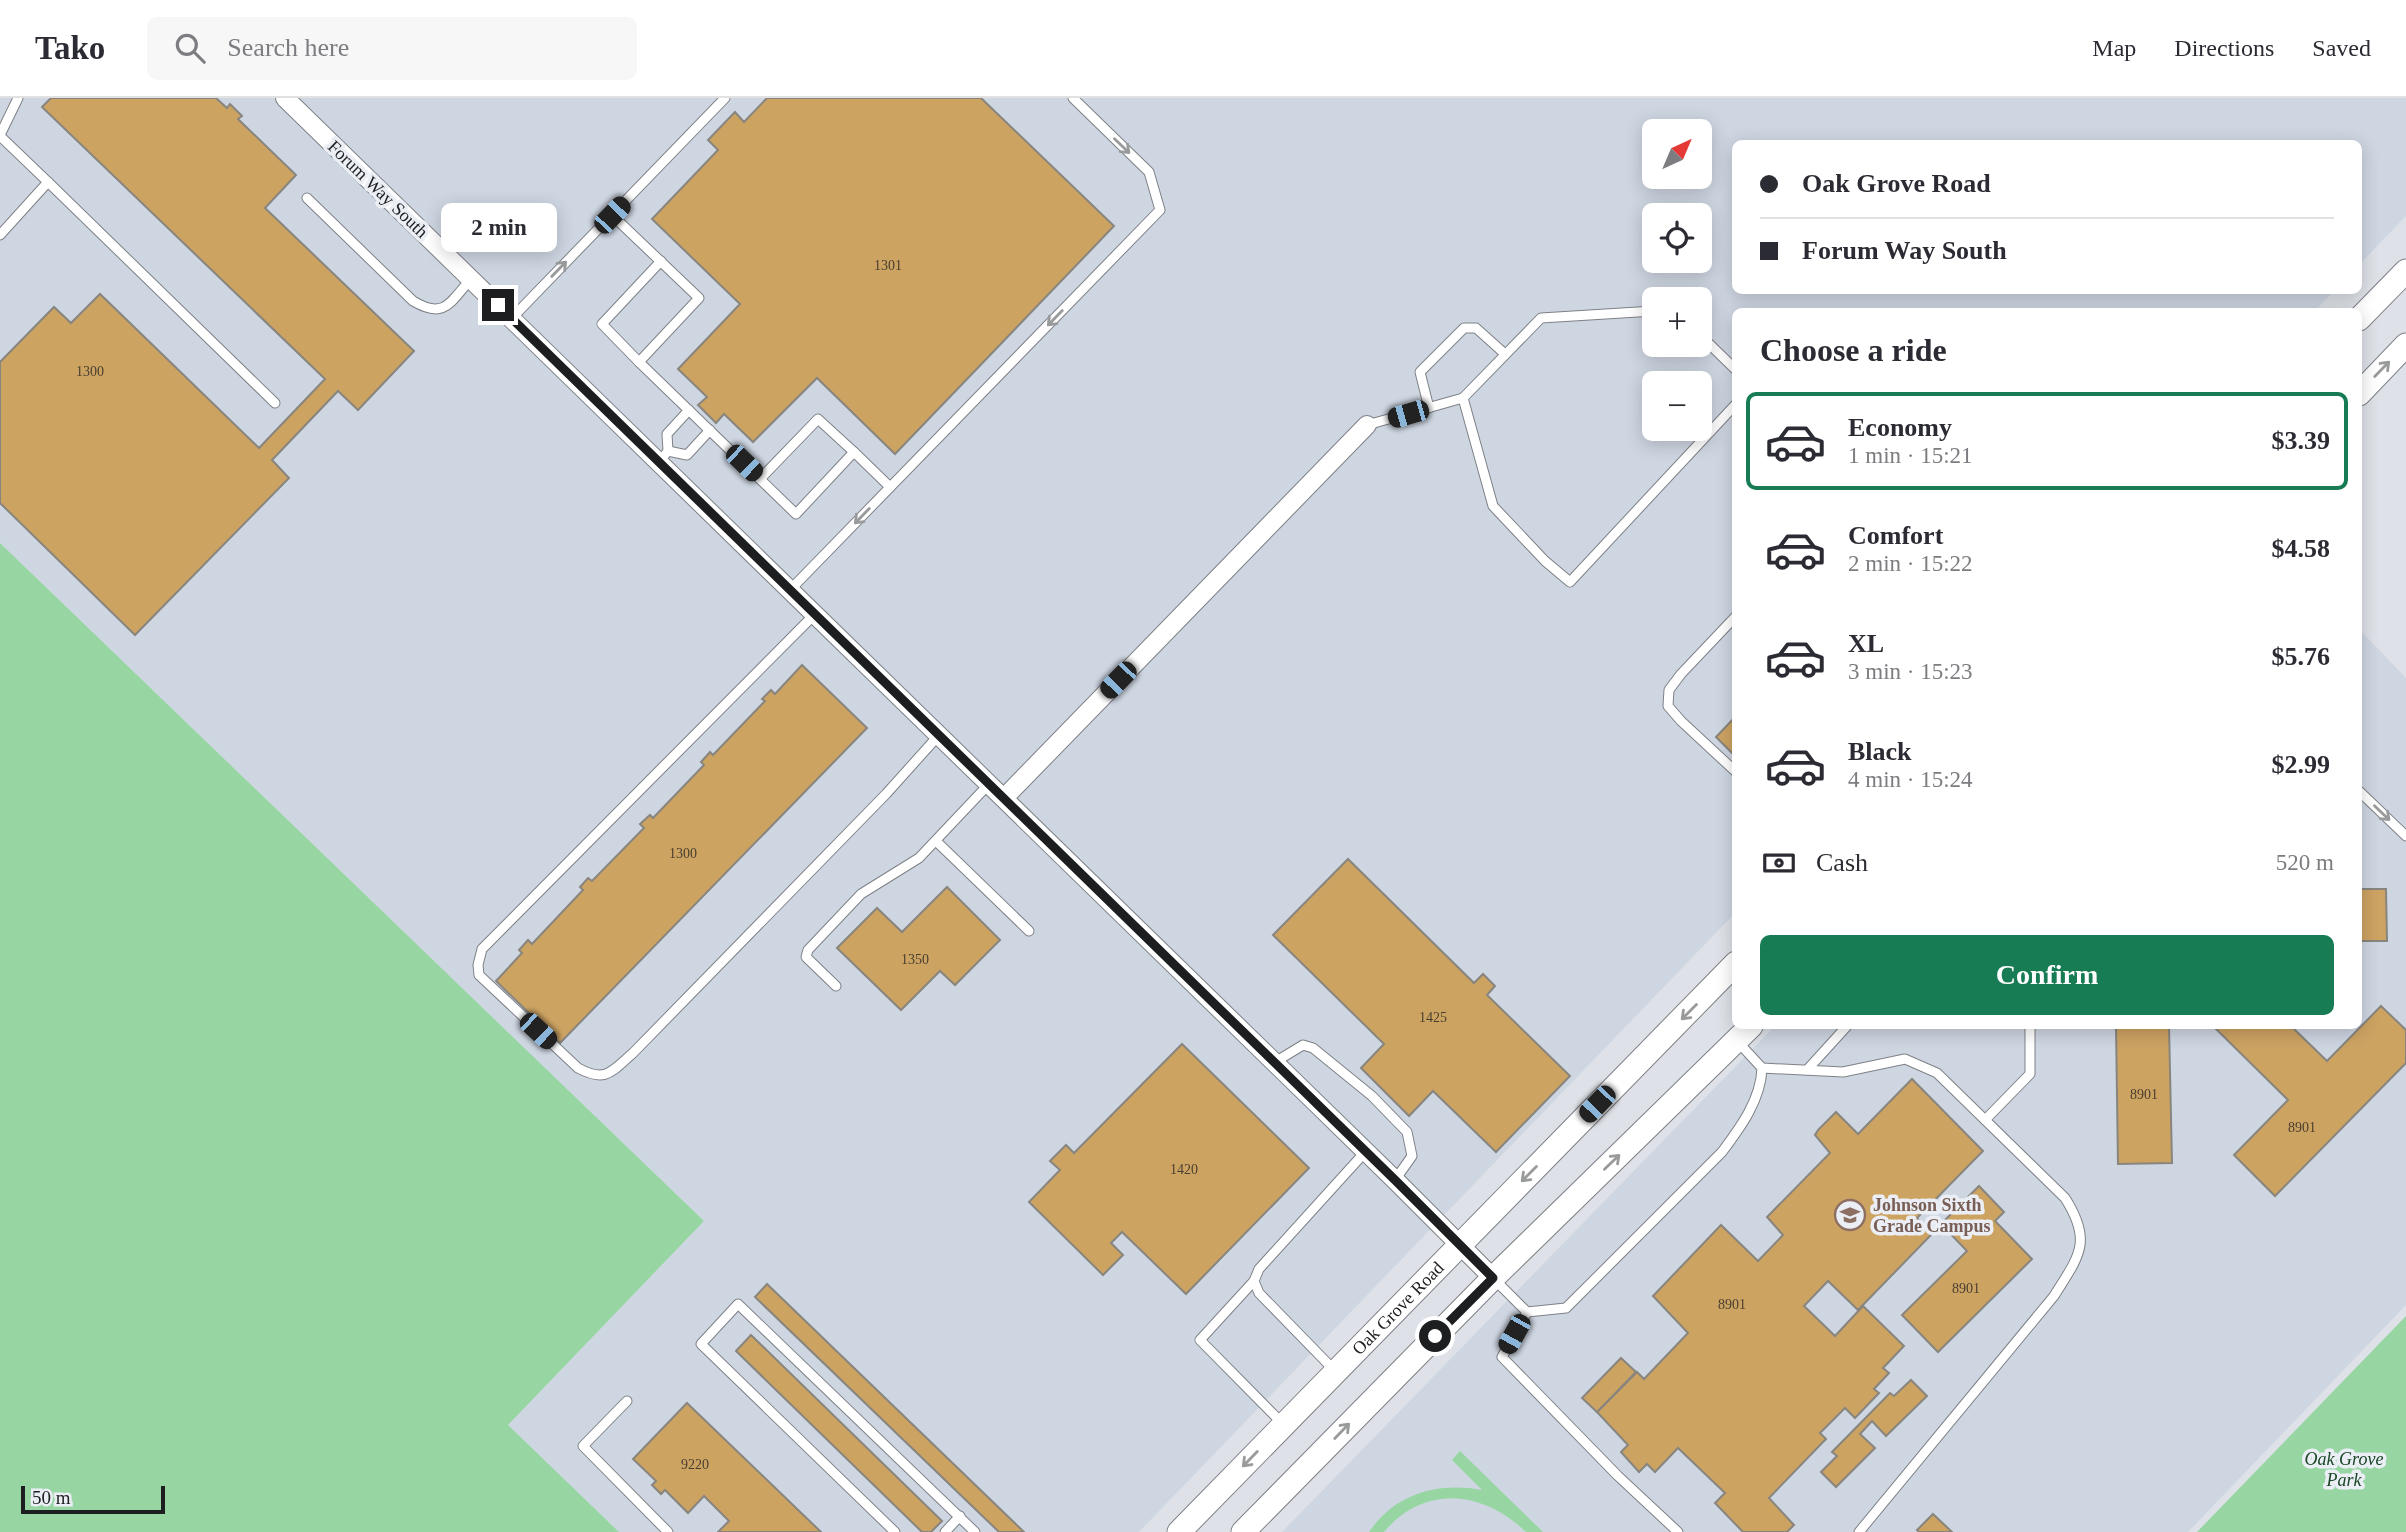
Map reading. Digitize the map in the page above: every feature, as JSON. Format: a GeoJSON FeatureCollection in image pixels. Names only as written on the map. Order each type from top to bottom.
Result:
{"type":"FeatureCollection","features":[{"type":"Feature","properties":{"kind":"street","name":"Forum Way South"},"geometry":{"type":"LineString","coordinates":[[285,98],[512,318],[664,457],[790,590],[1493,1278]]}},
{"type":"Feature","properties":{"kind":"street"},"geometry":{"type":"LineString","coordinates":[[2362,315],[2406,271]]}},
{"type":"Feature","properties":{"kind":"street"},"geometry":{"type":"LineString","coordinates":[[2362,391],[2406,345]]}},
{"type":"Feature","properties":{"kind":"street"},"geometry":{"type":"LineString","coordinates":[[1004,798],[1367,425]]}},
{"type":"Feature","properties":{"kind":"street","name":"Oak Grove Road"},"geometry":{"type":"LineString","coordinates":[[1179,1532],[1732,967]]}},
{"type":"Feature","properties":{"kind":"street"},"geometry":{"type":"LineString","coordinates":[[1243,1532],[1493,1278],[1743,1033]]}},
{"type":"Feature","properties":{"kind":"lane"},"geometry":{"type":"LineString","coordinates":[[18,98],[0,135],[275,403]]}},
{"type":"Feature","properties":{"kind":"lane"},"geometry":{"type":"LineString","coordinates":[[512,318],[725,98]]}},
{"type":"Feature","properties":{"kind":"lane"},"geometry":{"type":"LineString","coordinates":[[790,590],[1160,211],[1149,172],[1073,98]]}},
{"type":"Feature","properties":{"kind":"lane"},"geometry":{"type":"LineString","coordinates":[[0,235],[48,182]]}},
{"type":"Feature","properties":{"kind":"lane"},"geometry":{"type":"LineString","coordinates":[[307,198],[413,302],[426,309],[437,311],[445,307],[471,279]]}},
{"type":"Feature","properties":{"kind":"lane"},"geometry":{"type":"LineString","coordinates":[[612,215],[699,298],[639,362]]}},
{"type":"Feature","properties":{"kind":"lane"},"geometry":{"type":"LineString","coordinates":[[661,261],[602,324],[639,362],[796,513],[854,452]]}},
{"type":"Feature","properties":{"kind":"lane"},"geometry":{"type":"LineString","coordinates":[[1367,425],[1463,398],[1541,318],[1642,312]]}},
{"type":"Feature","properties":{"kind":"lane"},"geometry":{"type":"LineString","coordinates":[[1429,408],[1420,372],[1464,328],[1476,328],[1504,354]]}},
{"type":"Feature","properties":{"kind":"lane"},"geometry":{"type":"LineString","coordinates":[[1712,347],[1732,366]]}},
{"type":"Feature","properties":{"kind":"lane"},"geometry":{"type":"LineString","coordinates":[[1463,398],[1493,506],[1545,561],[1570,582],[1732,408]]}},
{"type":"Feature","properties":{"kind":"lane"},"geometry":{"type":"LineString","coordinates":[[689,410],[667,434],[664,457],[687,455],[710,430]]}},
{"type":"Feature","properties":{"kind":"lane"},"geometry":{"type":"LineString","coordinates":[[760,480],[818,419],[890,487]]}},
{"type":"Feature","properties":{"kind":"lane"},"geometry":{"type":"LineString","coordinates":[[815,614],[482,949],[478,965],[479,975],[578,1068],[593,1076],[608,1074],[653,1034],[886,794],[939,735]]}},
{"type":"Feature","properties":{"kind":"lane"},"geometry":{"type":"LineString","coordinates":[[1732,620],[1669,690],[1668,706],[1732,768]]}},
{"type":"Feature","properties":{"kind":"lane"},"geometry":{"type":"LineString","coordinates":[[836,985],[806,957],[808,950],[861,894],[919,858],[989,784]]}},
{"type":"Feature","properties":{"kind":"lane"},"geometry":{"type":"LineString","coordinates":[[2362,794],[2406,836]]}},
{"type":"Feature","properties":{"kind":"lane"},"geometry":{"type":"LineString","coordinates":[[936,841],[1029,931]]}},
{"type":"Feature","properties":{"kind":"lane"},"geometry":{"type":"LineString","coordinates":[[1807,1070],[1844,1029]]}},
{"type":"Feature","properties":{"kind":"lane"},"geometry":{"type":"LineString","coordinates":[[1986,1119],[2030,1074],[2030,1029]]}},
{"type":"Feature","properties":{"kind":"lane"},"geometry":{"type":"LineString","coordinates":[[1527,1312],[1566,1308],[1722,1152],[1744,1123],[1762,1080],[1762,1068],[1743,1033]]}},
{"type":"Feature","properties":{"kind":"lane"},"geometry":{"type":"LineString","coordinates":[[1275,1062],[1303,1045],[1313,1048],[1372,1096],[1407,1132],[1412,1156],[1395,1180]]}},
{"type":"Feature","properties":{"kind":"lane"},"geometry":{"type":"LineString","coordinates":[[1762,1068],[1843,1072],[1905,1059],[1937,1073],[2065,1198],[2078,1224],[2080,1255],[2054,1296],[1859,1532]]}},
{"type":"Feature","properties":{"kind":"lane"},"geometry":{"type":"LineString","coordinates":[[1284,1424],[1200,1340],[1254,1281],[1259,1269],[1366,1151]]}},
{"type":"Feature","properties":{"kind":"lane"},"geometry":{"type":"LineString","coordinates":[[1493,1278],[1527,1312]]}},
{"type":"Feature","properties":{"kind":"lane"},"geometry":{"type":"LineString","coordinates":[[1254,1281],[1259,1293],[1335,1371]]}},
{"type":"Feature","properties":{"kind":"lane"},"geometry":{"type":"LineString","coordinates":[[895,1532],[701,1344],[738,1304],[975,1532]]}},
{"type":"Feature","properties":{"kind":"lane"},"geometry":{"type":"LineString","coordinates":[[1527,1312],[1502,1357],[1618,1476],[1678,1532]]}},
{"type":"Feature","properties":{"kind":"lane"},"geometry":{"type":"LineString","coordinates":[[627,1402],[583,1446],[668,1532]]}},
{"type":"Feature","properties":{"kind":"lane"},"geometry":{"type":"LineString","coordinates":[[945,1532],[960,1516]]}},
{"type":"Feature","properties":{"kind":"shaded area"},"geometry":{"type":"Polygon","coordinates":[[[0,98],[2406,98],[2406,216],[2362,262],[2362,140],[1732,140],[1732,294],[2331,294],[2318,308],[1732,308],[1732,916],[1139,1532],[619,1532],[508,1425],[704,1221],[0,543],[0,98]]]}},
{"type":"Feature","properties":{"kind":"shaded area","name":"Johnson Sixth Grade Campus"},"geometry":{"type":"Polygon","coordinates":[[[2362,632],[2406,678],[2406,1305],[2188,1532],[1282,1532],[1772,1029],[2362,1029],[2362,632]]]}},
{"type":"Feature","properties":{"kind":"green space"},"geometry":{"type":"Polygon","coordinates":[[[0,543],[704,1221],[508,1425],[619,1532],[0,1532],[0,543]]]}},
{"type":"Feature","properties":{"kind":"green space","name":"Oak Grove Park"},"geometry":{"type":"Polygon","coordinates":[[[2406,1316],[2406,1532],[2197,1532],[2406,1316]]]}},
{"type":"Feature","properties":{"kind":"green space"},"geometry":{"type":"Polygon","coordinates":[[[1460,1451],[1543,1532],[1526,1532],[1510,1518],[1492,1508],[1455,1498],[1418,1506],[1400,1516],[1384,1532],[1369,1532],[1392,1508],[1419,1493],[1450,1488],[1482,1490],[1452,1460],[1460,1451]]]}},
{"type":"Feature","properties":{"kind":"building"},"geometry":{"type":"Polygon","coordinates":[[[51,98],[216,98],[227,108],[230,104],[242,116],[238,119],[296,175],[265,208],[414,351],[358,410],[338,391],[272,460],[289,478],[135,635],[0,503],[0,362],[54,307],[71,323],[100,294],[259,448],[325,379],[42,107],[51,98]]]}},
{"type":"Feature","properties":{"kind":"building"},"geometry":{"type":"Polygon","coordinates":[[[767,98],[981,98],[1114,226],[895,454],[817,378],[753,442],[724,414],[716,423],[698,405],[707,397],[678,369],[740,304],[652,219],[718,150],[708,140],[735,112],[744,122],[767,98]]]}},
{"type":"Feature","properties":{"kind":"building"},"geometry":{"type":"Polygon","coordinates":[[[802,665],[867,728],[560,1043],[496,981],[522,953],[519,950],[528,940],[532,944],[583,890],[580,887],[588,878],[592,881],[644,828],[640,824],[650,815],[653,818],[704,765],[701,762],[710,752],[713,755],[765,701],[762,699],[771,690],[775,694],[802,665]]]}},
{"type":"Feature","properties":{"kind":"building"},"geometry":{"type":"Polygon","coordinates":[[[1732,720],[1732,753],[1716,737],[1732,720]]]}},
{"type":"Feature","properties":{"kind":"building"},"geometry":{"type":"Polygon","coordinates":[[[1348,859],[1474,983],[1483,974],[1495,986],[1487,995],[1570,1076],[1496,1152],[1433,1091],[1409,1116],[1361,1068],[1384,1044],[1273,935],[1348,859]]]}},
{"type":"Feature","properties":{"kind":"building"},"geometry":{"type":"Polygon","coordinates":[[[947,887],[1000,940],[955,985],[940,971],[901,1010],[837,948],[877,908],[902,932],[947,887]]]}},
{"type":"Feature","properties":{"kind":"building"},"geometry":{"type":"Polygon","coordinates":[[[2362,889],[2386,889],[2387,941],[2362,941],[2362,889]]]}},
{"type":"Feature","properties":{"kind":"building"},"geometry":{"type":"Polygon","coordinates":[[[2381,1006],[2406,1030],[2406,1063],[2275,1196],[2234,1155],[2288,1100],[2216,1029],[2294,1029],[2327,1061],[2358,1029],[2362,1029],[2362,1025],[2381,1006]]]}},
{"type":"Feature","properties":{"kind":"building"},"geometry":{"type":"Polygon","coordinates":[[[2116,1029],[2169,1029],[2172,1163],[2118,1164],[2116,1029]]]}},
{"type":"Feature","properties":{"kind":"building"},"geometry":{"type":"Polygon","coordinates":[[[1182,1044],[1309,1168],[1186,1294],[1122,1232],[1111,1243],[1123,1255],[1103,1275],[1029,1202],[1060,1170],[1050,1161],[1066,1145],[1074,1153],[1182,1044]]]}},
{"type":"Feature","properties":{"kind":"building"},"geometry":{"type":"Polygon","coordinates":[[[1912,1079],[1983,1151],[1917,1218],[1931,1235],[1858,1310],[1828,1281],[1804,1306],[1835,1336],[1863,1306],[1904,1346],[1883,1368],[1889,1373],[1874,1389],[1879,1393],[1855,1418],[1845,1408],[1820,1433],[1826,1439],[1769,1498],[1794,1525],[1787,1532],[1743,1532],[1715,1503],[1725,1493],[1678,1448],[1655,1472],[1647,1464],[1639,1472],[1621,1452],[1628,1445],[1597,1412],[1637,1372],[1644,1379],[1688,1333],[1653,1296],[1721,1225],[1758,1261],[1783,1235],[1767,1217],[1830,1153],[1815,1135],[1818,1130],[1836,1112],[1858,1134],[1912,1079]]]}},
{"type":"Feature","properties":{"kind":"building"},"geometry":{"type":"Polygon","coordinates":[[[1979,1186],[2004,1212],[1995,1221],[2032,1259],[1938,1352],[1902,1315],[1967,1251],[1941,1224],[1979,1186]]]}},
{"type":"Feature","properties":{"kind":"building"},"geometry":{"type":"Polygon","coordinates":[[[767,1284],[1024,1532],[999,1532],[755,1297],[767,1284]]]}},
{"type":"Feature","properties":{"kind":"building"},"geometry":{"type":"Polygon","coordinates":[[[751,1335],[942,1521],[931,1532],[922,1532],[736,1351],[751,1335]]]}},
{"type":"Feature","properties":{"kind":"building"},"geometry":{"type":"Polygon","coordinates":[[[1621,1358],[1636,1372],[1597,1412],[1582,1398],[1621,1358]]]}},
{"type":"Feature","properties":{"kind":"building"},"geometry":{"type":"Polygon","coordinates":[[[1911,1380],[1927,1396],[1886,1436],[1872,1421],[1860,1434],[1875,1448],[1836,1487],[1821,1472],[1837,1456],[1832,1452],[1890,1393],[1894,1396],[1911,1380]]]}},
{"type":"Feature","properties":{"kind":"building"},"geometry":{"type":"Polygon","coordinates":[[[687,1403],[821,1532],[718,1532],[729,1521],[704,1496],[688,1513],[665,1490],[661,1494],[652,1485],[656,1481],[633,1459],[687,1403]]]}},
{"type":"Feature","properties":{"kind":"building"},"geometry":{"type":"Polygon","coordinates":[[[1933,1514],[1952,1532],[1919,1532],[1917,1530],[1933,1514]]]}},
{"type":"Feature","properties":{"kind":"place","name":"Johnson Sixth Grade Campus"},"geometry":{"type":"Point","coordinates":[1850,1215]}},
{"type":"Feature","properties":{"kind":"route"},"geometry":{"type":"LineString","coordinates":[[498,305],[1493,1278],[1435,1336]]}}]}
